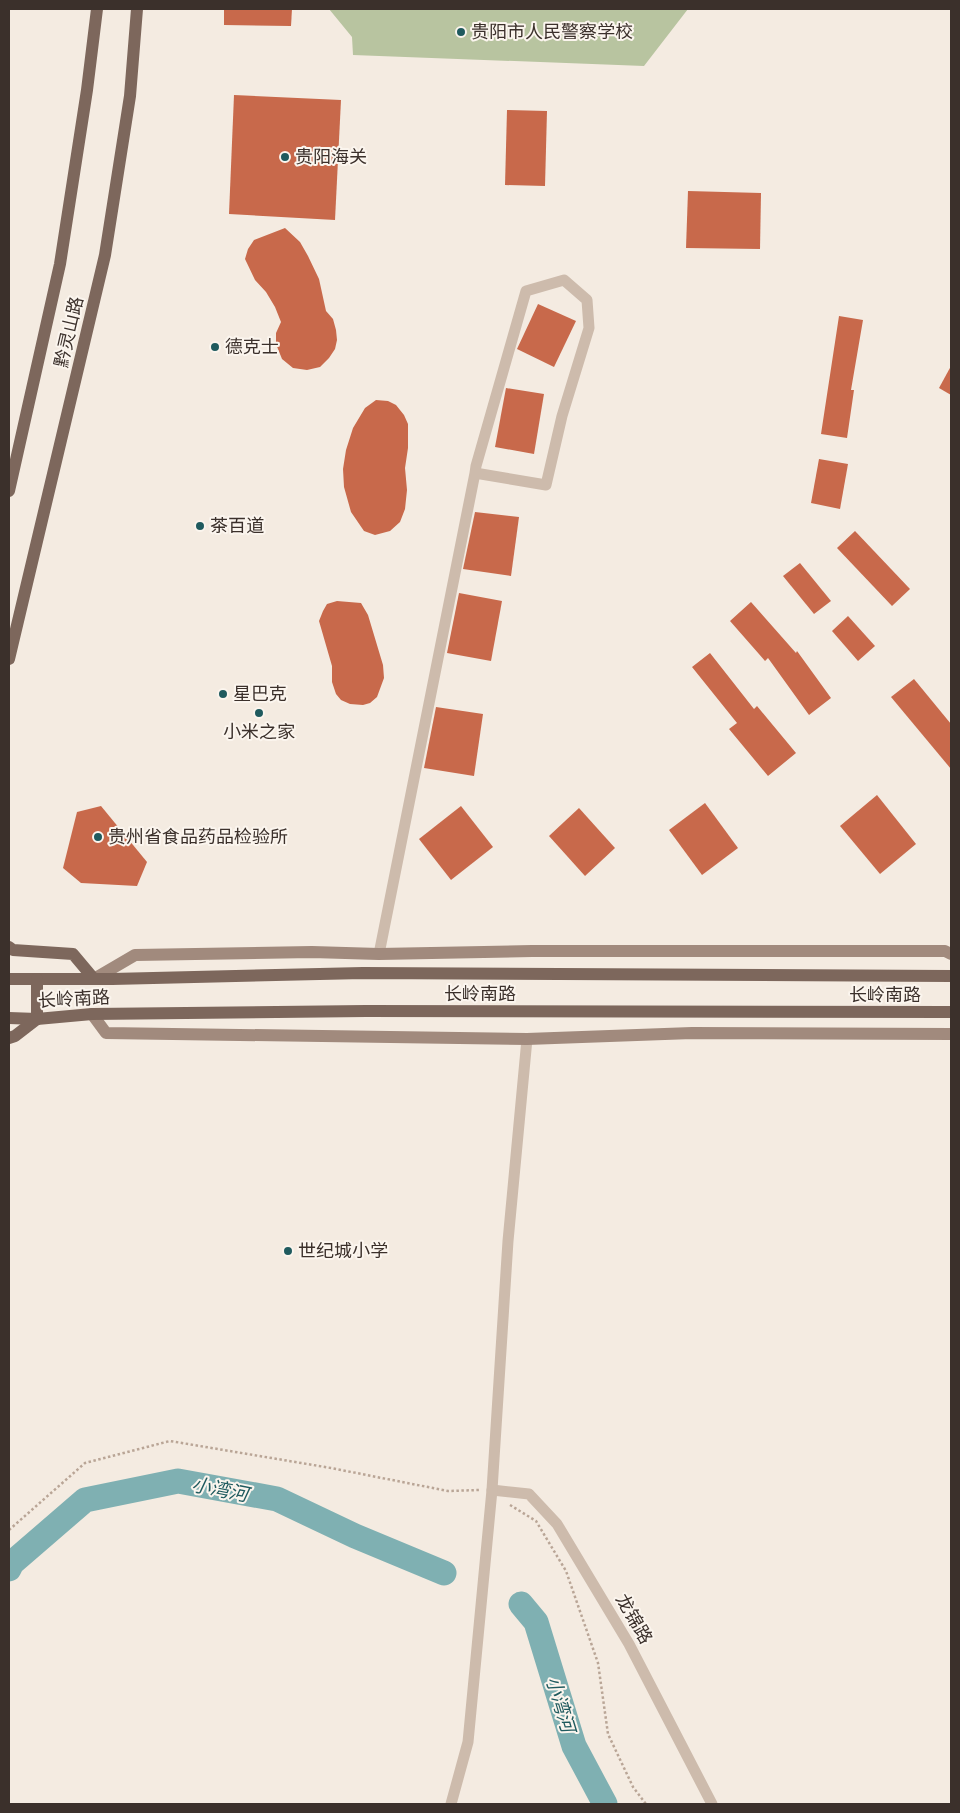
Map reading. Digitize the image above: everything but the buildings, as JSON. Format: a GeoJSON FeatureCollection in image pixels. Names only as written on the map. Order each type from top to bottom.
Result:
{"type":"FeatureCollection","features":[{"type":"Feature","properties":{"kind":"main road","name":"黔灵山路"},"geometry":{"type":"LineString","coordinates":[[9,491],[60,264],[87,90],[97,9]]}},
{"type":"Feature","properties":{"kind":"main road","name":"黔灵山路"},"geometry":{"type":"LineString","coordinates":[[9,659],[105,255],[130,96],[137,9]]}},
{"type":"Feature","properties":{"kind":"main road"},"geometry":{"type":"LineString","coordinates":[[9,946],[14,950],[73,954],[94,979],[135,955],[532,951],[945,951],[951,954]]}},
{"type":"Feature","properties":{"kind":"main road","name":"长岭南路"},"geometry":{"type":"LineString","coordinates":[[9,979],[363,974],[951,976]]}},
{"type":"Feature","properties":{"kind":"main road"},"geometry":{"type":"LineString","coordinates":[[9,1038],[15,1036],[37,1019],[37,979]]}},
{"type":"Feature","properties":{"kind":"main road","name":"长岭南路"},"geometry":{"type":"LineString","coordinates":[[9,1018],[37,1019],[92,1014],[356,1011],[951,1012]]}},
{"type":"Feature","properties":{"kind":"main road"},"geometry":{"type":"LineString","coordinates":[[92,1014],[106,1033],[527,1039],[692,1033],[951,1034]]}},
{"type":"Feature","properties":{"kind":"street"},"geometry":{"type":"LineString","coordinates":[[380,954],[475,473],[526,291],[564,280],[587,300],[589,328],[562,416],[546,485],[475,473]]}},
{"type":"Feature","properties":{"kind":"street"},"geometry":{"type":"LineString","coordinates":[[451,1804],[468,1742],[492,1490],[508,1241],[527,1039]]}},
{"type":"Feature","properties":{"kind":"street","name":"龙锦路"},"geometry":{"type":"LineString","coordinates":[[492,1490],[529,1494],[557,1524],[629,1644],[712,1804]]}},
{"type":"Feature","properties":{"kind":"path"},"geometry":{"type":"LineString","coordinates":[[9,1530],[85,1463],[170,1441],[331,1468],[448,1491],[492,1490]]}},
{"type":"Feature","properties":{"kind":"path"},"geometry":{"type":"LineString","coordinates":[[508,1504],[536,1521],[566,1571],[598,1663],[608,1734],[633,1787],[646,1804]]}},
{"type":"Feature","properties":{"kind":"green space"},"geometry":{"type":"Polygon","coordinates":[[[329,9],[688,9],[644,66],[353,55],[352,37],[329,9]]]}},
{"type":"Feature","properties":{"kind":"waterway","name":"小湾河"},"geometry":{"type":"LineString","coordinates":[[9,1569],[12,1563],[85,1500],[178,1481],[277,1499],[355,1536],[444,1573]]}},
{"type":"Feature","properties":{"kind":"waterway","name":"小湾河"},"geometry":{"type":"LineString","coordinates":[[521,1604],[536,1622],[574,1746],[605,1804]]}},
{"type":"Feature","properties":{"kind":"place","name":"贵阳市人民警察学校"},"geometry":{"type":"Point","coordinates":[461,32]}},
{"type":"Feature","properties":{"kind":"place","name":"贵阳海关"},"geometry":{"type":"Point","coordinates":[285,157]}},
{"type":"Feature","properties":{"kind":"place","name":"德克士"},"geometry":{"type":"Point","coordinates":[215,347]}},
{"type":"Feature","properties":{"kind":"place","name":"茶百道"},"geometry":{"type":"Point","coordinates":[200,526]}},
{"type":"Feature","properties":{"kind":"place","name":"星巴克"},"geometry":{"type":"Point","coordinates":[223,694]}},
{"type":"Feature","properties":{"kind":"place","name":"小米之家"},"geometry":{"type":"Point","coordinates":[259,713]}},
{"type":"Feature","properties":{"kind":"place","name":"贵州省食品药品检验所"},"geometry":{"type":"Point","coordinates":[98,837]}},
{"type":"Feature","properties":{"kind":"place","name":"世纪城小学"},"geometry":{"type":"Point","coordinates":[288,1251]}}]}
